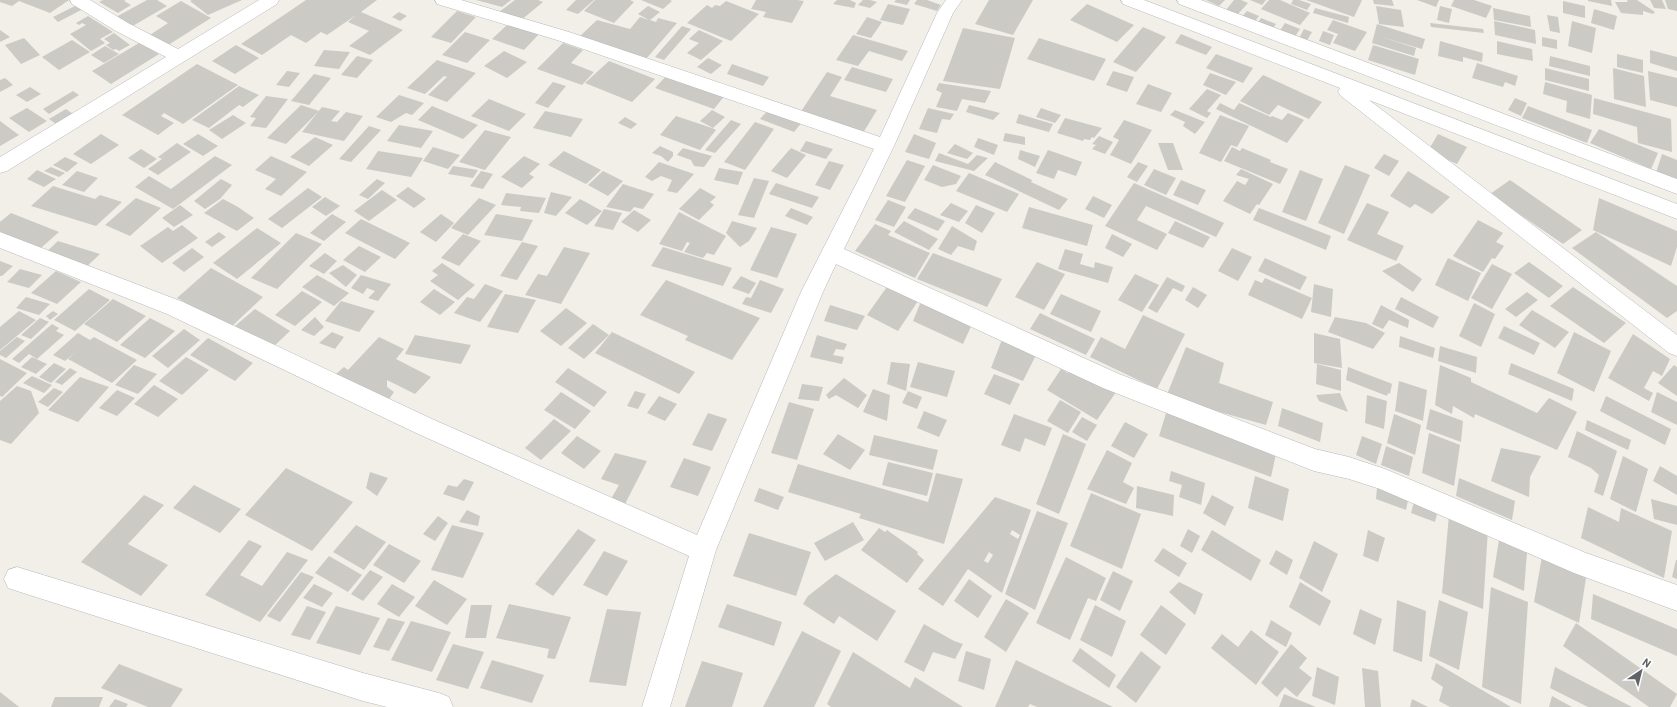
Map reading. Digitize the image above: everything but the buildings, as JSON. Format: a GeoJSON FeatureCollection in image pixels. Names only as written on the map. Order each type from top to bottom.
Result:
{"type":"FeatureCollection","features":[{"type":"Feature","properties":{"kind":"street"},"geometry":{"type":"LineString","coordinates":[[78,0],[122,27],[180,57]]}},
{"type":"Feature","properties":{"kind":"street"},"geometry":{"type":"LineString","coordinates":[[0,166],[271,0]]}},
{"type":"Feature","properties":{"kind":"street"},"geometry":{"type":"LineString","coordinates":[[443,0],[563,36],[885,146]]}},
{"type":"Feature","properties":{"kind":"street"},"geometry":{"type":"LineString","coordinates":[[656,707],[703,550],[812,292],[885,146],[945,13],[954,0]]}},
{"type":"Feature","properties":{"kind":"street"},"geometry":{"type":"LineString","coordinates":[[1129,0],[1677,212]]}},
{"type":"Feature","properties":{"kind":"street"},"geometry":{"type":"LineString","coordinates":[[1193,1],[1677,187]]}},
{"type":"Feature","properties":{"kind":"street"},"geometry":{"type":"LineString","coordinates":[[1329,78],[1677,347]]}},
{"type":"Feature","properties":{"kind":"street"},"geometry":{"type":"LineString","coordinates":[[0,240],[175,308],[424,426],[703,550]]}},
{"type":"Feature","properties":{"kind":"street"},"geometry":{"type":"LineString","coordinates":[[832,253],[1111,381],[1314,460],[1349,468],[1385,480],[1583,564],[1677,598]]}},
{"type":"Feature","properties":{"kind":"street"},"geometry":{"type":"LineString","coordinates":[[16,580],[363,687],[439,707]]}}]}
